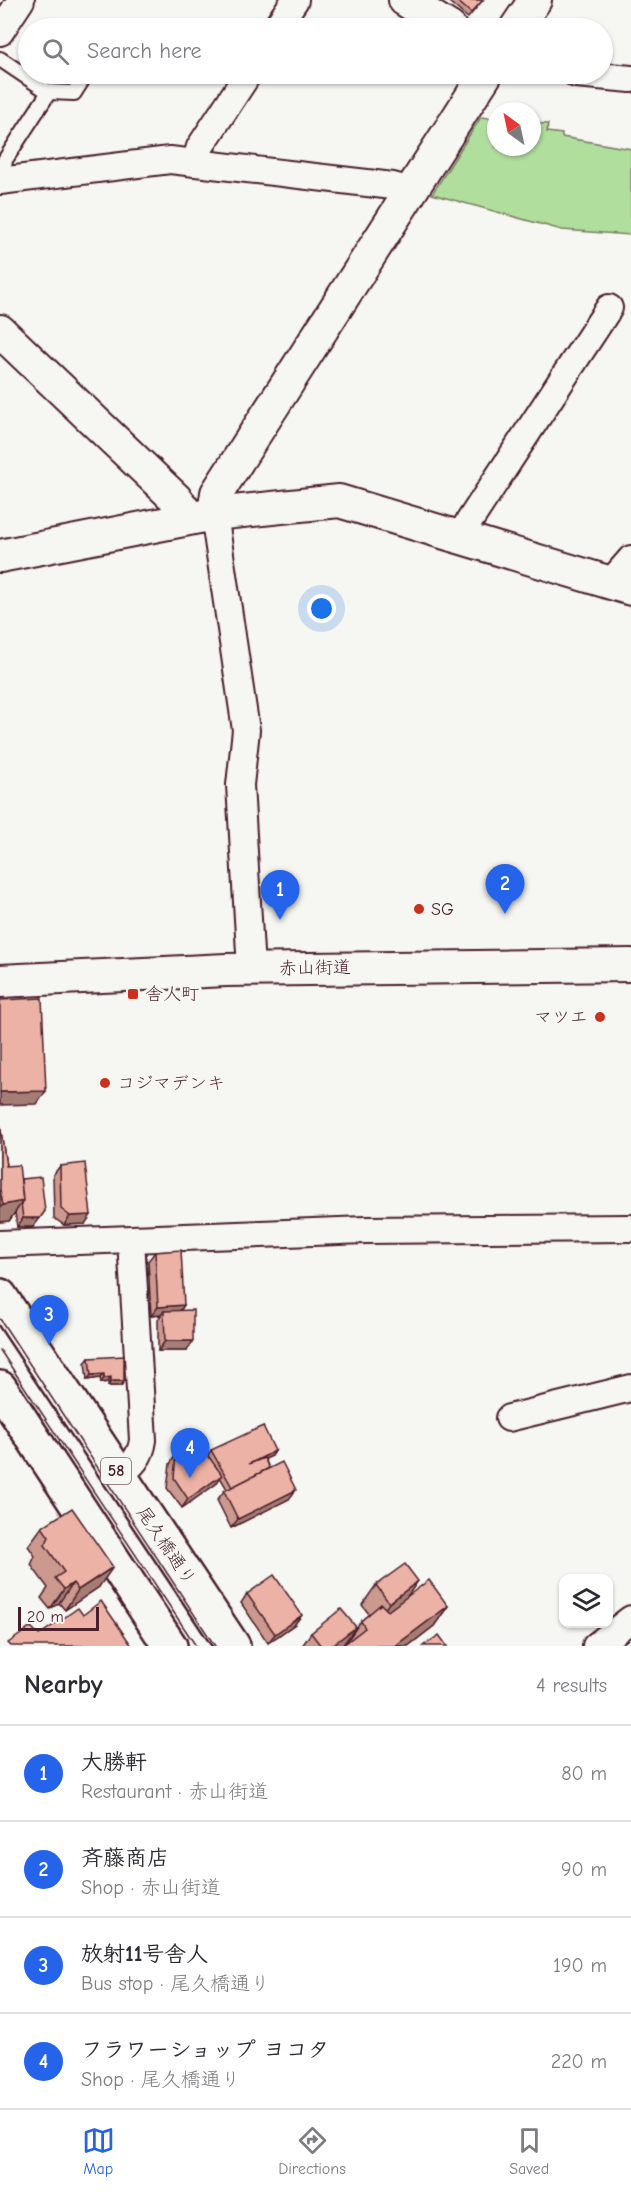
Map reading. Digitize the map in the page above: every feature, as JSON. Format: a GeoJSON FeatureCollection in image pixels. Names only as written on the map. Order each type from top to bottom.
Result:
{"type":"FeatureCollection","features":[{"type":"Feature","properties":{"kind":"main road","name":"尾久橋通り"},"geometry":{"type":"LineString","coordinates":[[0,1296],[233,1646]]}},
{"type":"Feature","properties":{"kind":"main road"},"geometry":{"type":"LineString","coordinates":[[0,1388],[170,1646]]}},
{"type":"Feature","properties":{"kind":"street"},"geometry":{"type":"LineString","coordinates":[[0,32],[21,0]]}},
{"type":"Feature","properties":{"kind":"street"},"geometry":{"type":"LineString","coordinates":[[283,18],[295,0]]}},
{"type":"Feature","properties":{"kind":"street"},"geometry":{"type":"LineString","coordinates":[[405,0],[434,18]]}},
{"type":"Feature","properties":{"kind":"street"},"geometry":{"type":"LineString","coordinates":[[523,18],[535,0]]}},
{"type":"Feature","properties":{"kind":"street"},"geometry":{"type":"LineString","coordinates":[[613,78],[631,80]]}},
{"type":"Feature","properties":{"kind":"street"},"geometry":{"type":"LineString","coordinates":[[195,163],[200,147],[241,84]]}},
{"type":"Feature","properties":{"kind":"street"},"geometry":{"type":"LineString","coordinates":[[202,516],[480,84]]}},
{"type":"Feature","properties":{"kind":"street"},"geometry":{"type":"LineString","coordinates":[[1,181],[170,160],[393,186],[412,191]]}},
{"type":"Feature","properties":{"kind":"street"},"geometry":{"type":"LineString","coordinates":[[459,537],[609,308]]}},
{"type":"Feature","properties":{"kind":"street"},"geometry":{"type":"LineString","coordinates":[[0,331],[176,499],[202,516],[246,730],[240,785],[251,969]]}},
{"type":"Feature","properties":{"kind":"street"},"geometry":{"type":"LineString","coordinates":[[0,556],[202,516],[339,501],[621,586],[631,559]]}},
{"type":"Feature","properties":{"kind":"street","name":"赤山街道"},"geometry":{"type":"LineString","coordinates":[[0,981],[251,969],[631,965]]}},
{"type":"Feature","properties":{"kind":"street"},"geometry":{"type":"LineString","coordinates":[[0,1244],[365,1230],[631,1228]]}},
{"type":"Feature","properties":{"kind":"street"},"geometry":{"type":"LineString","coordinates":[[119,1476],[133,1464],[141,1451],[143,1440],[131,1240]]}},
{"type":"Feature","properties":{"kind":"street"},"geometry":{"type":"LineString","coordinates":[[509,1418],[631,1388]]}},
{"type":"Feature","properties":{"kind":"street"},"geometry":{"type":"LineString","coordinates":[[596,1646],[631,1619]]}},
{"type":"Feature","properties":{"kind":"lane"},"geometry":{"type":"LineString","coordinates":[[0,59],[18,71]]}},
{"type":"Feature","properties":{"kind":"lane"},"geometry":{"type":"LineString","coordinates":[[37,84],[49,92],[74,93],[80,84]]}},
{"type":"Feature","properties":{"kind":"lane"},"geometry":{"type":"LineString","coordinates":[[1,181],[5,160],[49,92]]}},
{"type":"Feature","properties":{"kind":"green space"},"geometry":{"type":"Polygon","coordinates":[[[481,117],[487,118],[487,156],[541,156],[541,124],[548,124],[547,132],[562,134],[562,137],[631,149],[631,235],[562,230],[432,194],[481,117]]]}},
{"type":"Feature","properties":{"kind":"building"},"geometry":{"type":"Polygon","coordinates":[[[456,0],[483,0],[471,13],[456,0]]]}},
{"type":"Feature","properties":{"kind":"building"},"geometry":{"type":"Polygon","coordinates":[[[42,998],[46,1091],[0,1092],[0,1000],[42,998]]]}},
{"type":"Feature","properties":{"kind":"building"},"geometry":{"type":"Polygon","coordinates":[[[0,1123],[6,1166],[19,1165],[23,1201],[3,1205],[0,1190],[0,1123]]]}},
{"type":"Feature","properties":{"kind":"building"},"geometry":{"type":"Polygon","coordinates":[[[85,1163],[91,1215],[70,1216],[61,1209],[60,1166],[85,1163]]]}},
{"type":"Feature","properties":{"kind":"building"},"geometry":{"type":"Polygon","coordinates":[[[41,1177],[45,1211],[40,1218],[23,1218],[21,1179],[41,1177]]]}},
{"type":"Feature","properties":{"kind":"building"},"geometry":{"type":"Polygon","coordinates":[[[181,1250],[184,1305],[158,1307],[155,1252],[181,1250]]]}},
{"type":"Feature","properties":{"kind":"building"},"geometry":{"type":"Polygon","coordinates":[[[193,1310],[193,1341],[165,1341],[164,1311],[193,1310]]]}},
{"type":"Feature","properties":{"kind":"building"},"geometry":{"type":"Polygon","coordinates":[[[124,1356],[124,1381],[111,1381],[111,1377],[104,1378],[104,1374],[91,1375],[89,1358],[124,1356]]]}},
{"type":"Feature","properties":{"kind":"building"},"geometry":{"type":"Polygon","coordinates":[[[263,1426],[275,1451],[249,1464],[264,1458],[269,1468],[232,1487],[211,1450],[263,1426]]]}},
{"type":"Feature","properties":{"kind":"building"},"geometry":{"type":"Polygon","coordinates":[[[196,1439],[222,1475],[188,1499],[174,1478],[176,1454],[196,1439]]]}},
{"type":"Feature","properties":{"kind":"building"},"geometry":{"type":"Polygon","coordinates":[[[282,1462],[296,1490],[238,1519],[224,1491],[282,1462]]]}},
{"type":"Feature","properties":{"kind":"building"},"geometry":{"type":"Polygon","coordinates":[[[72,1508],[113,1567],[78,1590],[73,1583],[64,1589],[55,1578],[64,1572],[45,1545],[49,1537],[42,1527],[72,1508]]]}},
{"type":"Feature","properties":{"kind":"building"},"geometry":{"type":"Polygon","coordinates":[[[405,1564],[418,1581],[389,1603],[376,1585],[405,1564]]]}},
{"type":"Feature","properties":{"kind":"building"},"geometry":{"type":"Polygon","coordinates":[[[274,1575],[302,1615],[275,1634],[247,1594],[274,1575]]]}},
{"type":"Feature","properties":{"kind":"building"},"geometry":{"type":"Polygon","coordinates":[[[429,1580],[448,1606],[395,1646],[342,1646],[365,1628],[361,1621],[381,1604],[388,1611],[429,1580]]]}},
{"type":"Feature","properties":{"kind":"building"},"geometry":{"type":"Polygon","coordinates":[[[101,1601],[132,1646],[11,1646],[8,1643],[31,1627],[39,1635],[78,1608],[83,1615],[101,1601]]]}},
{"type":"Feature","properties":{"kind":"building"},"geometry":{"type":"Polygon","coordinates":[[[341,1609],[356,1627],[331,1646],[321,1646],[311,1633],[341,1609]]]}},
{"type":"Feature","properties":{"kind":"building"},"geometry":{"type":"Polygon","coordinates":[[[439,1635],[447,1646],[423,1646],[439,1635]]]}},
{"type":"Feature","properties":{"kind":"tram line"},"geometry":{"type":"LineString","coordinates":[[0,1319],[215,1646]]}},
{"type":"Feature","properties":{"kind":"tram line"},"geometry":{"type":"LineString","coordinates":[[0,1350],[196,1646]]}},
{"type":"Feature","properties":{"kind":"place","name":"SG"},"geometry":{"type":"Point","coordinates":[419,909]}},
{"type":"Feature","properties":{"kind":"place","name":"斉藤商店"},"geometry":{"type":"Point","coordinates":[505,914]}},
{"type":"Feature","properties":{"kind":"place","name":"大勝軒"},"geometry":{"type":"Point","coordinates":[280,920]}},
{"type":"Feature","properties":{"kind":"place","name":"舎人町"},"geometry":{"type":"Point","coordinates":[133,994]}},
{"type":"Feature","properties":{"kind":"place","name":"マツエ"},"geometry":{"type":"Point","coordinates":[600,1017]}},
{"type":"Feature","properties":{"kind":"place","name":"コジマデンキ"},"geometry":{"type":"Point","coordinates":[105,1083]}},
{"type":"Feature","properties":{"kind":"place","name":"放射11号舎人"},"geometry":{"type":"Point","coordinates":[49,1345]}},
{"type":"Feature","properties":{"kind":"place","name":"フラワーショップ ヨコタ"},"geometry":{"type":"Point","coordinates":[190,1478]}}]}
